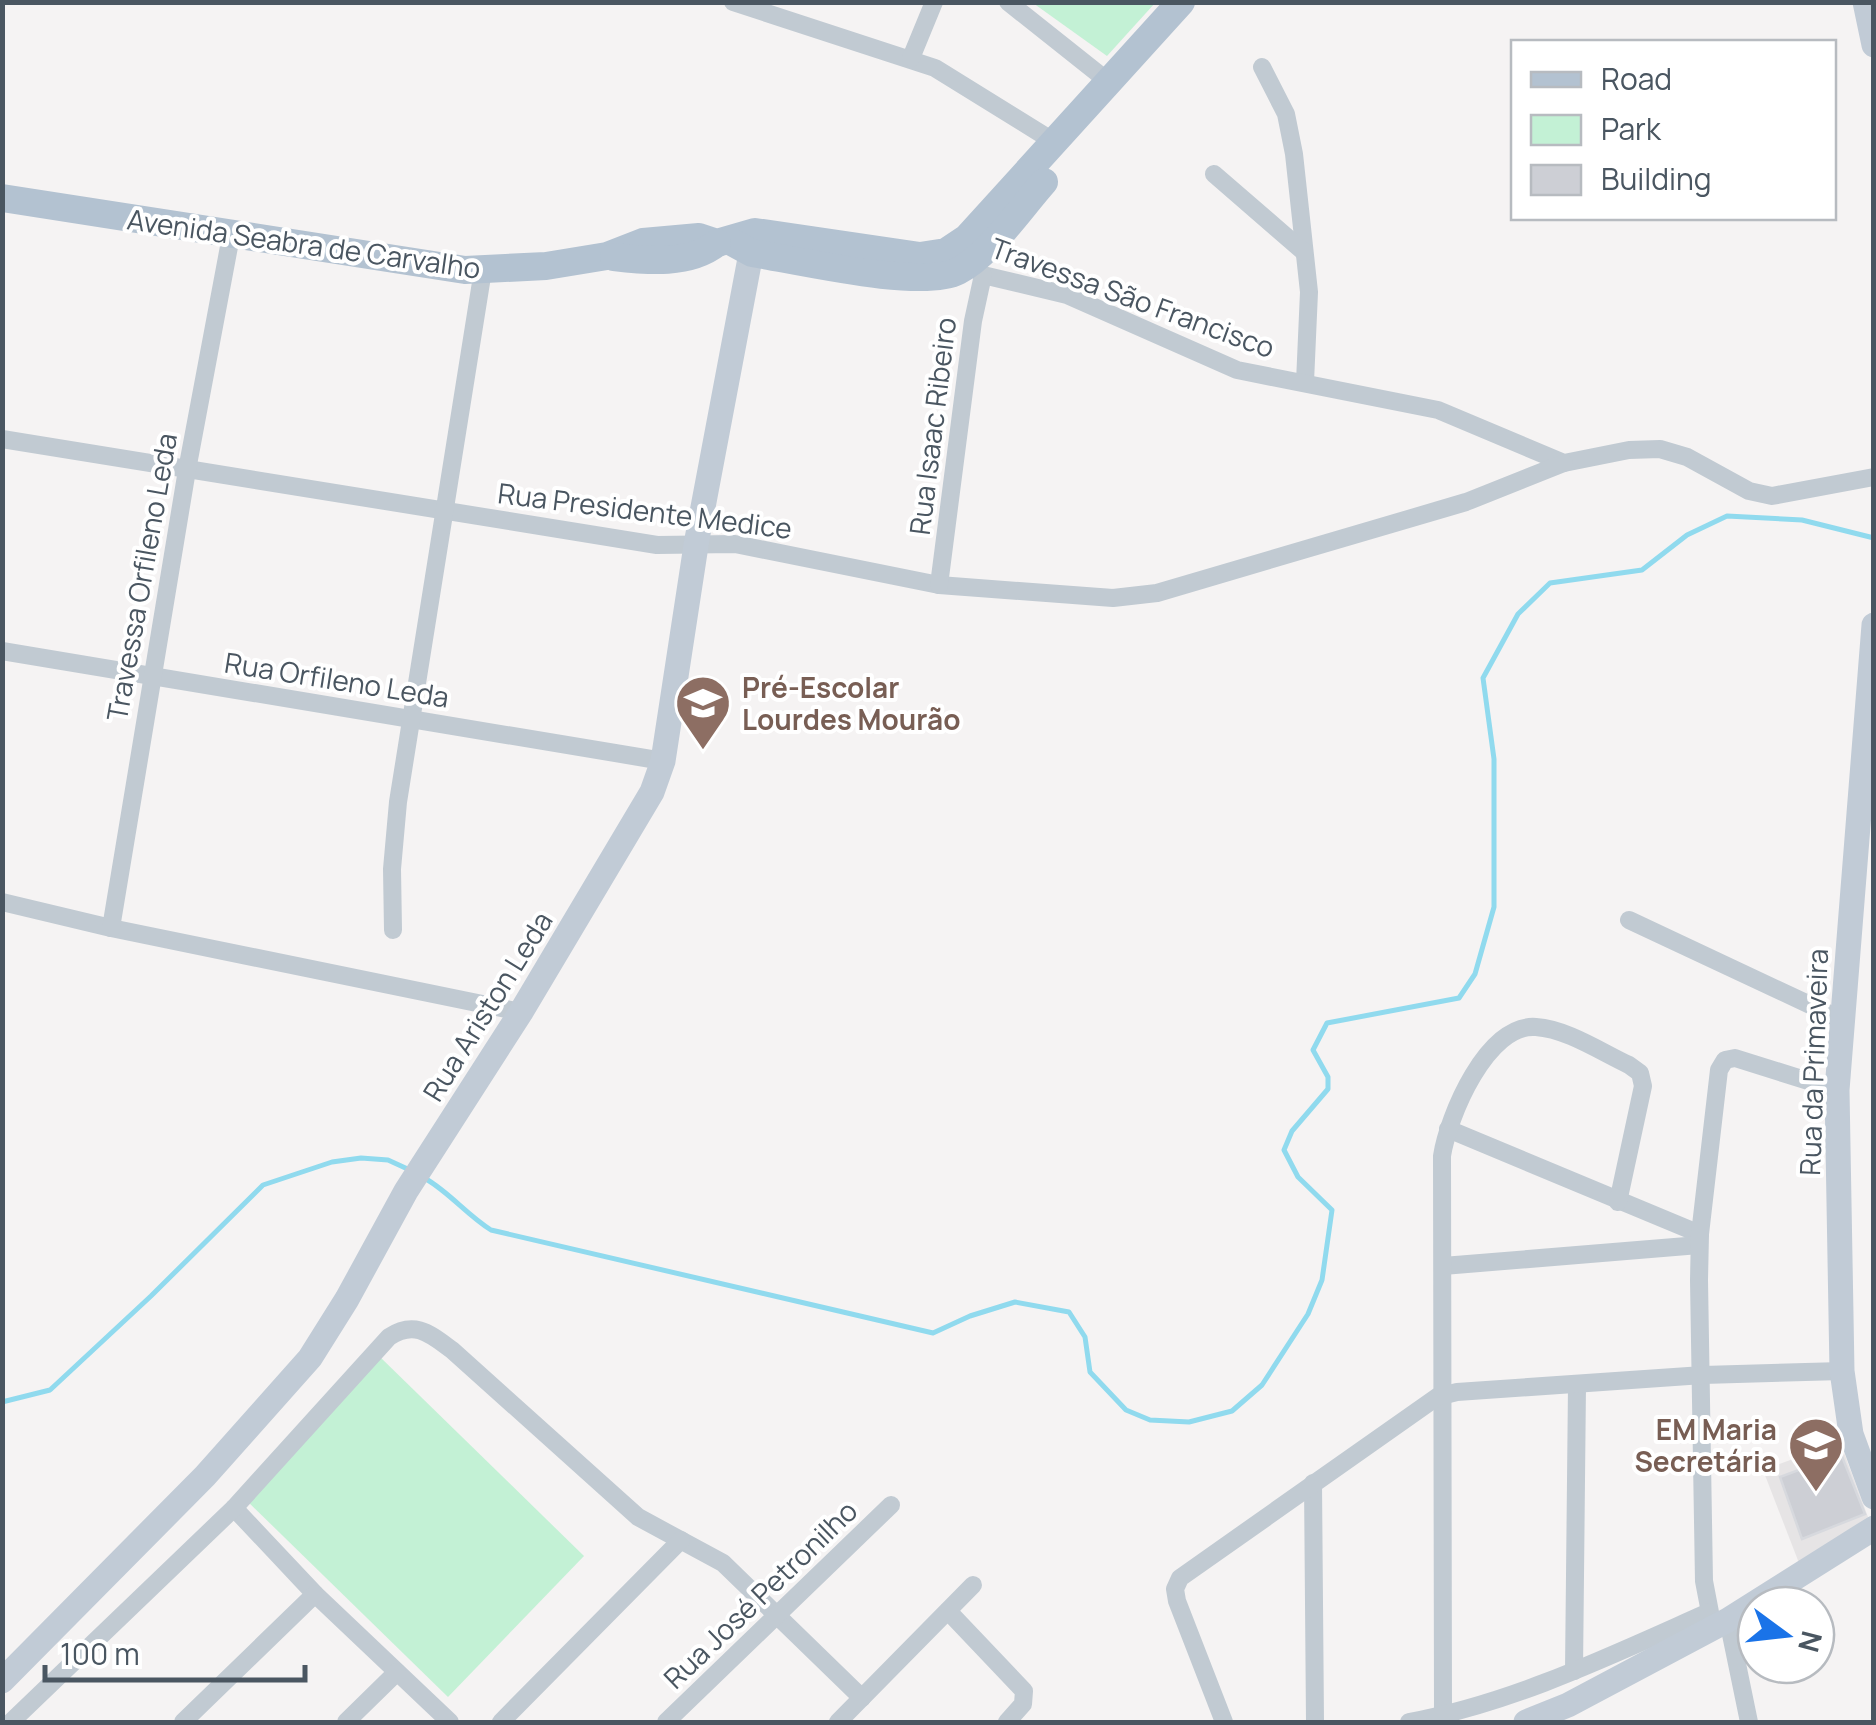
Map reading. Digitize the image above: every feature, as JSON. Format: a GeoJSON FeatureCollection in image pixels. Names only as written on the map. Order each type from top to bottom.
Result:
{"type":"FeatureCollection","features":[{"type":"Feature","properties":{"kind":"main road"},"geometry":{"type":"LineString","coordinates":[[965,265],[1056,143],[1181,2]]}},
{"type":"Feature","properties":{"kind":"main road"},"geometry":{"type":"LineString","coordinates":[[965,265],[1204,2]]}},
{"type":"Feature","properties":{"kind":"main road","name":"Avenida Seabra de Carvalho"},"geometry":{"type":"LineString","coordinates":[[2,198],[231,236],[482,270],[546,266],[607,256],[643,242],[700,237],[934,256],[965,265]]}},
{"type":"Feature","properties":{"kind":"street"},"geometry":{"type":"LineString","coordinates":[[733,2],[910,58],[946,74],[1056,143]]}},
{"type":"Feature","properties":{"kind":"street"},"geometry":{"type":"LineString","coordinates":[[910,58],[934,2]]}},
{"type":"Feature","properties":{"kind":"street"},"geometry":{"type":"LineString","coordinates":[[1008,2],[1110,84]]}},
{"type":"Feature","properties":{"kind":"street"},"geometry":{"type":"LineString","coordinates":[[1865,2],[1874,44]]}},
{"type":"Feature","properties":{"kind":"street"},"geometry":{"type":"LineString","coordinates":[[1262,68],[1279,95],[1291,133],[1310,312],[1305,382]]}},
{"type":"Feature","properties":{"kind":"street"},"geometry":{"type":"LineString","coordinates":[[1214,174],[1304,252]]}},
{"type":"Feature","properties":{"kind":"street","name":"Travessa Orfileno Leda"},"geometry":{"type":"LineString","coordinates":[[111,928],[186,470],[231,236]]}},
{"type":"Feature","properties":{"kind":"street","name":"Rua Ariston Leda"},"geometry":{"type":"LineString","coordinates":[[2,1681],[205,1476],[310,1358],[406,1191],[521,1012],[652,792],[664,761],[739,242]]}},
{"type":"Feature","properties":{"kind":"street","name":"Travessa São Francisco"},"geometry":{"type":"LineString","coordinates":[[965,265],[1067,296],[1237,370],[1438,410],[1564,463]]}},
{"type":"Feature","properties":{"kind":"street","name":"Rua Isaac Ribeiro"},"geometry":{"type":"LineString","coordinates":[[939,585],[972,321],[965,265]]}},
{"type":"Feature","properties":{"kind":"street"},"geometry":{"type":"LineString","coordinates":[[393,930],[394,837],[482,270]]}},
{"type":"Feature","properties":{"kind":"street","name":"Rua Presidente Medice"},"geometry":{"type":"LineString","coordinates":[[2,439],[658,545],[734,544],[939,585],[1113,598],[1157,593],[1466,502],[1564,463]]}},
{"type":"Feature","properties":{"kind":"street"},"geometry":{"type":"LineString","coordinates":[[1564,463],[1629,450],[1660,449],[1687,457],[1749,490],[1772,496],[1874,477]]}},
{"type":"Feature","properties":{"kind":"street","name":"Rua da Primaveira"},"geometry":{"type":"LineString","coordinates":[[1874,625],[1866,785],[1840,1019],[1837,1090],[1842,1371],[1851,1434],[1874,1497]]}},
{"type":"Feature","properties":{"kind":"street","name":"Rua Orfileno Leda"},"geometry":{"type":"LineString","coordinates":[[2,651],[664,761]]}},
{"type":"Feature","properties":{"kind":"street"},"geometry":{"type":"LineString","coordinates":[[2,902],[521,1012]]}},
{"type":"Feature","properties":{"kind":"street"},"geometry":{"type":"LineString","coordinates":[[1629,920],[1840,1019]]}},
{"type":"Feature","properties":{"kind":"street"},"geometry":{"type":"LineString","coordinates":[[1443,1715],[1441,1169],[1448,1129],[1480,1060],[1517,1031],[1531,1026],[1550,1030],[1629,1065],[1642,1079],[1618,1202]]}},
{"type":"Feature","properties":{"kind":"street"},"geometry":{"type":"LineString","coordinates":[[1750,1722],[1704,1581],[1700,1240],[1722,1062],[1738,1058],[1837,1090]]}},
{"type":"Feature","properties":{"kind":"street"},"geometry":{"type":"LineString","coordinates":[[1448,1129],[1700,1240]]}},
{"type":"Feature","properties":{"kind":"street"},"geometry":{"type":"LineString","coordinates":[[1443,1266],[1700,1240]]}},
{"type":"Feature","properties":{"kind":"street"},"geometry":{"type":"LineString","coordinates":[[6,1722],[234,1508],[389,1337],[405,1329],[425,1329],[452,1350],[638,1517],[723,1563],[862,1698]]}},
{"type":"Feature","properties":{"kind":"street"},"geometry":{"type":"LineString","coordinates":[[1224,1722],[1176,1601],[1177,1583],[1186,1572],[1443,1394],[1702,1374],[1842,1371]]}},
{"type":"Feature","properties":{"kind":"street"},"geometry":{"type":"LineString","coordinates":[[1574,1671],[1576,1385]]}},
{"type":"Feature","properties":{"kind":"street"},"geometry":{"type":"LineString","coordinates":[[1313,1483],[1314,1722]]}},
{"type":"Feature","properties":{"kind":"street","name":"Rua José Petronilho"},"geometry":{"type":"LineString","coordinates":[[666,1722],[891,1505]]}},
{"type":"Feature","properties":{"kind":"street"},"geometry":{"type":"LineString","coordinates":[[234,1508],[315,1594],[450,1722]]}},
{"type":"Feature","properties":{"kind":"street"},"geometry":{"type":"LineString","coordinates":[[1526,1722],[1568,1705],[1874,1528]]}},
{"type":"Feature","properties":{"kind":"street"},"geometry":{"type":"LineString","coordinates":[[500,1722],[681,1540]]}},
{"type":"Feature","properties":{"kind":"street"},"geometry":{"type":"LineString","coordinates":[[838,1722],[973,1584]]}},
{"type":"Feature","properties":{"kind":"street"},"geometry":{"type":"LineString","coordinates":[[183,1722],[315,1594]]}},
{"type":"Feature","properties":{"kind":"street"},"geometry":{"type":"LineString","coordinates":[[948,1612],[1021,1686],[1025,1698],[1007,1722]]}},
{"type":"Feature","properties":{"kind":"street"},"geometry":{"type":"LineString","coordinates":[[1408,1722],[1443,1715],[1717,1620]]}},
{"type":"Feature","properties":{"kind":"street"},"geometry":{"type":"LineString","coordinates":[[346,1722],[396,1672]]}},
{"type":"Feature","properties":{"kind":"shaded area","name":"EM Maria Secretária"},"geometry":{"type":"Polygon","coordinates":[[[1840,1442],[1868,1517],[1799,1563],[1763,1470],[1840,1442]]]}},
{"type":"Feature","properties":{"kind":"green space"},"geometry":{"type":"Polygon","coordinates":[[[1033,3],[1155,3],[1107,56],[1033,3]]]}},
{"type":"Feature","properties":{"kind":"green space"},"geometry":{"type":"Polygon","coordinates":[[[378,1355],[584,1556],[448,1697],[242,1496],[378,1355]]]}},
{"type":"Feature","properties":{"kind":"building"},"geometry":{"type":"Polygon","coordinates":[[[1841,1454],[1865,1514],[1802,1539],[1780,1477],[1841,1454]]]}},
{"type":"Feature","properties":{"kind":"waterway"},"geometry":{"type":"LineString","coordinates":[[426,1179],[491,1230],[933,1333],[1015,1302],[1069,1312],[1085,1337],[1090,1372],[1126,1410],[1150,1420],[1189,1422],[1232,1411],[1262,1385],[1308,1314],[1322,1280],[1332,1210],[1298,1177],[1284,1150],[1292,1131],[1328,1089],[1328,1077],[1313,1050],[1327,1023],[1459,998],[1475,974],[1494,907],[1494,759],[1483,678],[1518,614],[1550,583],[1642,570],[1687,535],[1727,516],[1802,520],[1874,538]]}},
{"type":"Feature","properties":{"kind":"waterway"},"geometry":{"type":"LineString","coordinates":[[2,1402],[50,1390],[263,1185],[332,1162],[361,1158],[388,1160],[412,1171]]}},
{"type":"Feature","properties":{"kind":"place","name":"Pré-Escolar Lourdes Mourão"},"geometry":{"type":"Point","coordinates":[703,752]}},
{"type":"Feature","properties":{"kind":"place","name":"EM Maria Secretária"},"geometry":{"type":"Point","coordinates":[1816,1494]}}]}
